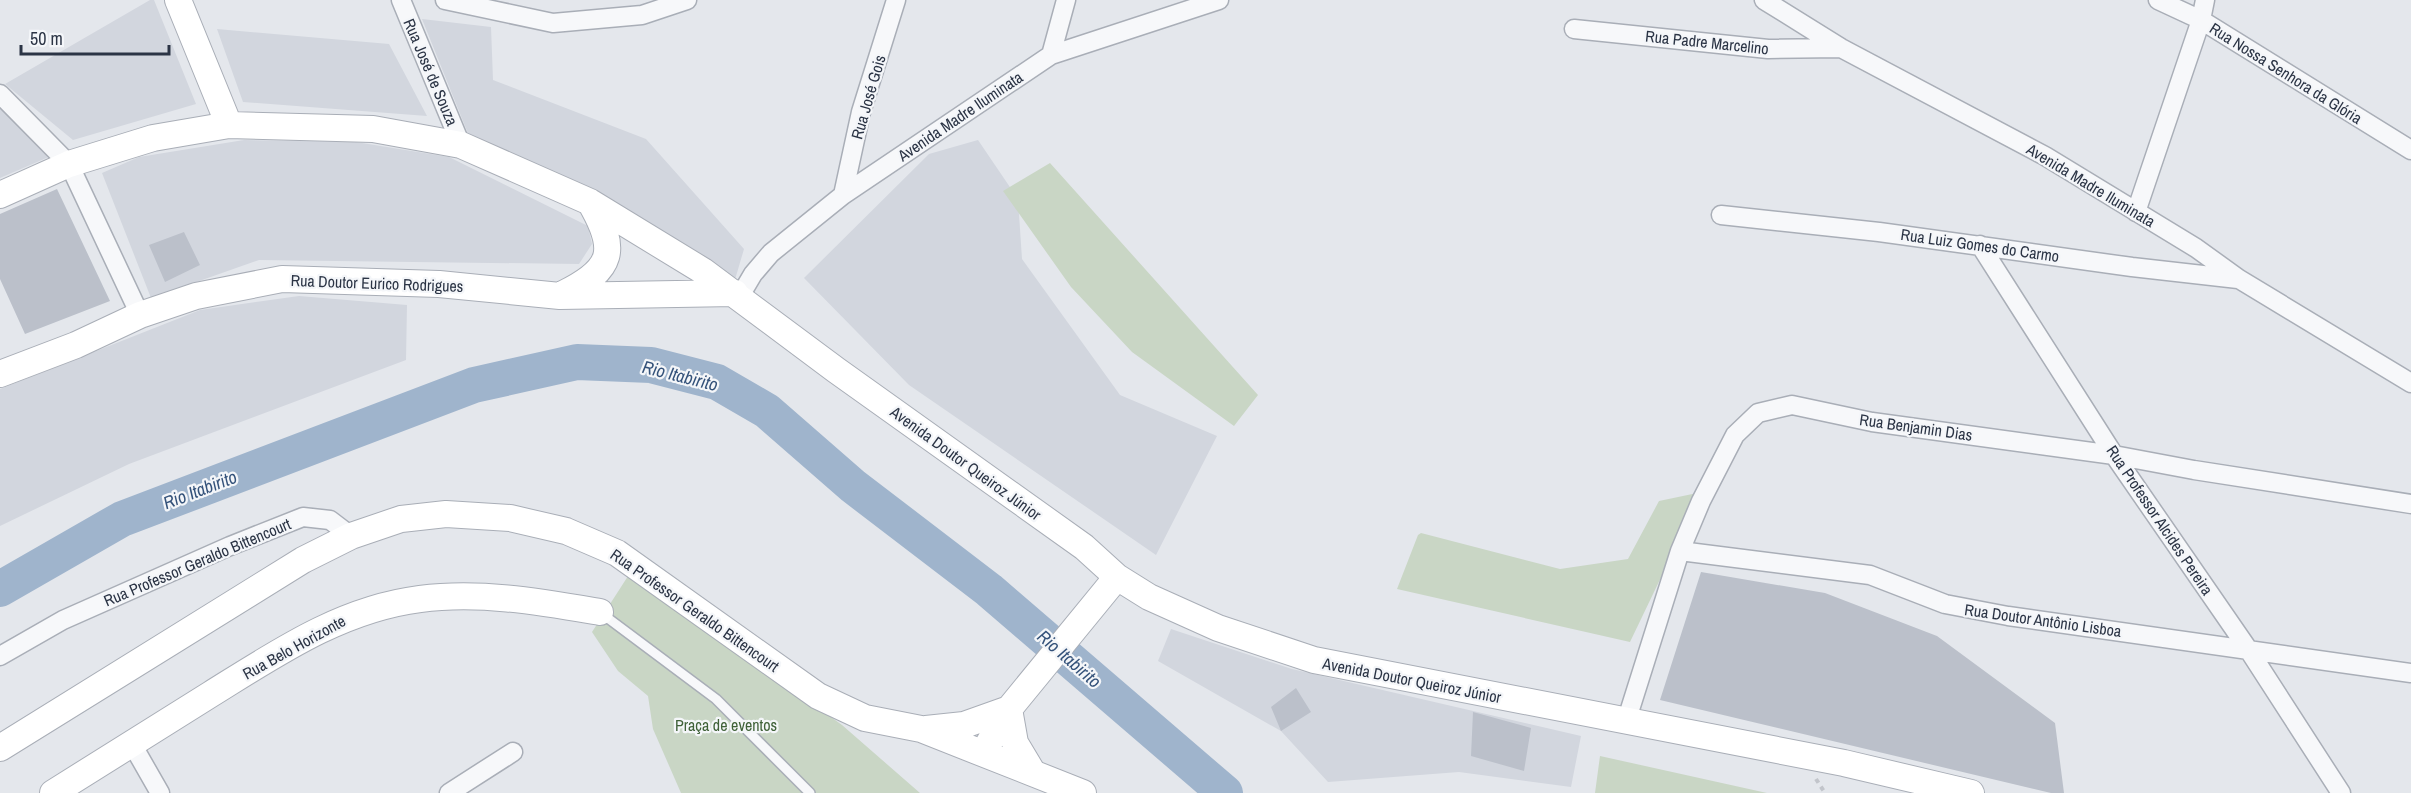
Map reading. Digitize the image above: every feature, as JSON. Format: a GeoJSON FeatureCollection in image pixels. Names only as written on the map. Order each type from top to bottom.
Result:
{"type":"FeatureCollection","features":[{"type":"Feature","properties":{"kind":"main road"},"geometry":{"type":"LineString","coordinates":[[178,0],[229,125]]}},
{"type":"Feature","properties":{"kind":"main road","name":"Avenida Doutor Queiroz Júnior"},"geometry":{"type":"LineString","coordinates":[[0,195],[69,164],[153,138],[229,125],[373,129],[461,144],[590,202],[667,248],[737,295],[836,370],[1084,547],[1117,577],[1149,597],[1218,628],[1314,660],[1844,763],[1971,793]]}},
{"type":"Feature","properties":{"kind":"main road"},"geometry":{"type":"LineString","coordinates":[[560,296],[597,274],[606,260],[608,242],[604,225],[590,202]]}},
{"type":"Feature","properties":{"kind":"main road","name":"Rua Doutor Eurico Rodrigues"},"geometry":{"type":"LineString","coordinates":[[0,374],[76,345],[140,315],[196,296],[282,279],[440,284],[560,296],[737,295]]}},
{"type":"Feature","properties":{"kind":"main road","name":"Rua Professor Geraldo Bittencourt"},"geometry":{"type":"LineString","coordinates":[[351,536],[401,519],[446,514],[510,518],[566,531],[616,553],[818,696],[865,718],[921,729],[1083,793]]}},
{"type":"Feature","properties":{"kind":"main road"},"geometry":{"type":"LineString","coordinates":[[0,748],[303,560],[351,536]]}},
{"type":"Feature","properties":{"kind":"main road"},"geometry":{"type":"LineString","coordinates":[[983,753],[1014,703],[1117,577]]}},
{"type":"Feature","properties":{"kind":"main road","name":"Rua Belo Horizonte"},"geometry":{"type":"LineString","coordinates":[[53,793],[294,643],[362,611],[417,599],[478,596],[531,600],[600,612]]}},
{"type":"Feature","properties":{"kind":"main road"},"geometry":{"type":"LineString","coordinates":[[921,729],[964,725],[1014,703]]}},
{"type":"Feature","properties":{"kind":"main road"},"geometry":{"type":"LineString","coordinates":[[1014,703],[1015,743],[1033,772]]}},
{"type":"Feature","properties":{"kind":"street","name":"Rua José de Souza"},"geometry":{"type":"LineString","coordinates":[[401,0],[461,144]]}},
{"type":"Feature","properties":{"kind":"street"},"geometry":{"type":"LineString","coordinates":[[445,0],[553,23],[642,15],[687,0]]}},
{"type":"Feature","properties":{"kind":"street","name":"Rua José Gois"},"geometry":{"type":"LineString","coordinates":[[843,195],[861,112],[896,0]]}},
{"type":"Feature","properties":{"kind":"street"},"geometry":{"type":"LineString","coordinates":[[1051,55],[1066,0]]}},
{"type":"Feature","properties":{"kind":"street","name":"Avenida Madre Iluminata"},"geometry":{"type":"LineString","coordinates":[[737,295],[771,253],[843,195],[1051,55],[1219,0]]}},
{"type":"Feature","properties":{"kind":"street","name":"Avenida Madre Iluminata"},"geometry":{"type":"LineString","coordinates":[[1764,0],[1841,48],[2045,156],[2196,248],[2239,279],[2411,382]]}},
{"type":"Feature","properties":{"kind":"street","name":"Rua Nossa Senhora da Glória"},"geometry":{"type":"LineString","coordinates":[[2158,0],[2201,20],[2411,150]]}},
{"type":"Feature","properties":{"kind":"street"},"geometry":{"type":"LineString","coordinates":[[2136,212],[2201,20],[2205,0]]}},
{"type":"Feature","properties":{"kind":"street","name":"Rua Padre Marcelino"},"geometry":{"type":"LineString","coordinates":[[1574,28],[1768,49],[1841,48]]}},
{"type":"Feature","properties":{"kind":"street"},"geometry":{"type":"LineString","coordinates":[[0,94],[69,164],[140,315]]}},
{"type":"Feature","properties":{"kind":"street","name":"Rua Luiz Gomes do Carmo"},"geometry":{"type":"LineString","coordinates":[[1721,215],[1980,245],[2132,267],[2239,279]]}},
{"type":"Feature","properties":{"kind":"street","name":"Rua Professor Alcides Pereira"},"geometry":{"type":"LineString","coordinates":[[1980,245],[2114,455],[2248,649],[2341,793]]}},
{"type":"Feature","properties":{"kind":"street","name":"Rua Benjamin Dias"},"geometry":{"type":"LineString","coordinates":[[1626,722],[1680,551],[1701,501],[1735,435],[1758,413],[1792,405],[1872,422],[2114,455],[2205,472],[2411,504]]}},
{"type":"Feature","properties":{"kind":"street","name":"Rua Professor Geraldo Bittencourt"},"geometry":{"type":"LineString","coordinates":[[0,656],[63,620],[230,546],[303,517],[330,520],[351,536]]}},
{"type":"Feature","properties":{"kind":"street","name":"Rua Doutor Antônio Lisboa"},"geometry":{"type":"LineString","coordinates":[[1680,551],[1870,575],[1944,604],[2008,616],[2411,673]]}},
{"type":"Feature","properties":{"kind":"street"},"geometry":{"type":"LineString","coordinates":[[132,744],[160,793]]}},
{"type":"Feature","properties":{"kind":"street"},"geometry":{"type":"LineString","coordinates":[[449,793],[513,752]]}},
{"type":"Feature","properties":{"kind":"lane"},"geometry":{"type":"LineString","coordinates":[[600,612],[716,699],[810,793]]}},
{"type":"Feature","properties":{"kind":"shaded area"},"geometry":{"type":"Polygon","coordinates":[[[150,0],[154,0],[196,104],[73,140],[5,84],[150,0]]]}},
{"type":"Feature","properties":{"kind":"shaded area"},"geometry":{"type":"Polygon","coordinates":[[[422,19],[491,27],[493,80],[646,139],[744,249],[734,283],[469,136],[422,19]]]}},
{"type":"Feature","properties":{"kind":"shaded area"},"geometry":{"type":"Polygon","coordinates":[[[217,29],[389,44],[427,116],[243,102],[217,29]]]}},
{"type":"Feature","properties":{"kind":"shaded area"},"geometry":{"type":"Polygon","coordinates":[[[0,107],[58,153],[0,178],[0,107]]]}},
{"type":"Feature","properties":{"kind":"shaded area"},"geometry":{"type":"Polygon","coordinates":[[[244,140],[356,142],[449,157],[588,226],[592,244],[579,264],[259,260],[151,298],[102,173],[139,157],[244,140]]]}},
{"type":"Feature","properties":{"kind":"shaded area"},"geometry":{"type":"Polygon","coordinates":[[[978,140],[1018,199],[1022,259],[1120,395],[1217,436],[1156,555],[909,385],[804,278],[929,154],[978,140]]]}},
{"type":"Feature","properties":{"kind":"shaded area"},"geometry":{"type":"Polygon","coordinates":[[[299,296],[407,305],[406,360],[129,464],[0,526],[0,389],[200,310],[299,296]]]}},
{"type":"Feature","properties":{"kind":"shaded area"},"geometry":{"type":"Polygon","coordinates":[[[1171,629],[1292,669],[1581,736],[1571,787],[1459,772],[1328,782],[1281,731],[1158,661],[1171,629]]]}},
{"type":"Feature","properties":{"kind":"green space"},"geometry":{"type":"Polygon","coordinates":[[[1050,163],[1258,395],[1234,426],[1132,352],[1071,287],[1003,191],[1050,163]]]}},
{"type":"Feature","properties":{"kind":"green space"},"geometry":{"type":"Polygon","coordinates":[[[1702,492],[1630,642],[1397,589],[1418,535],[1421,533],[1560,569],[1628,559],[1659,501],[1702,492]]]}},
{"type":"Feature","properties":{"kind":"green space","name":"Praça de eventos"},"geometry":{"type":"Polygon","coordinates":[[[630,573],[842,725],[920,793],[681,793],[653,729],[648,696],[618,671],[592,632],[630,573]]]}},
{"type":"Feature","properties":{"kind":"green space"},"geometry":{"type":"Polygon","coordinates":[[[1600,756],[1767,793],[1595,793],[1600,756]]]}},
{"type":"Feature","properties":{"kind":"building"},"geometry":{"type":"Polygon","coordinates":[[[57,189],[110,301],[25,334],[0,279],[0,214],[57,189]]]}},
{"type":"Feature","properties":{"kind":"building"},"geometry":{"type":"Polygon","coordinates":[[[184,232],[200,265],[165,282],[149,245],[184,232]]]}},
{"type":"Feature","properties":{"kind":"building"},"geometry":{"type":"Polygon","coordinates":[[[1701,572],[1825,593],[1937,636],[2055,723],[2064,793],[2051,793],[1660,700],[1701,572]]]}},
{"type":"Feature","properties":{"kind":"building"},"geometry":{"type":"Polygon","coordinates":[[[1296,688],[1311,712],[1281,731],[1271,707],[1296,688]]]}},
{"type":"Feature","properties":{"kind":"building"},"geometry":{"type":"Polygon","coordinates":[[[1473,712],[1531,728],[1524,771],[1471,756],[1473,712]]]}},
{"type":"Feature","properties":{"kind":"waterway","name":"Rio Itabirito"},"geometry":{"type":"LineString","coordinates":[[0,589],[122,519],[474,385],[577,362],[651,365],[717,382],[767,411],[853,486],[989,590],[1225,793]]}}]}
